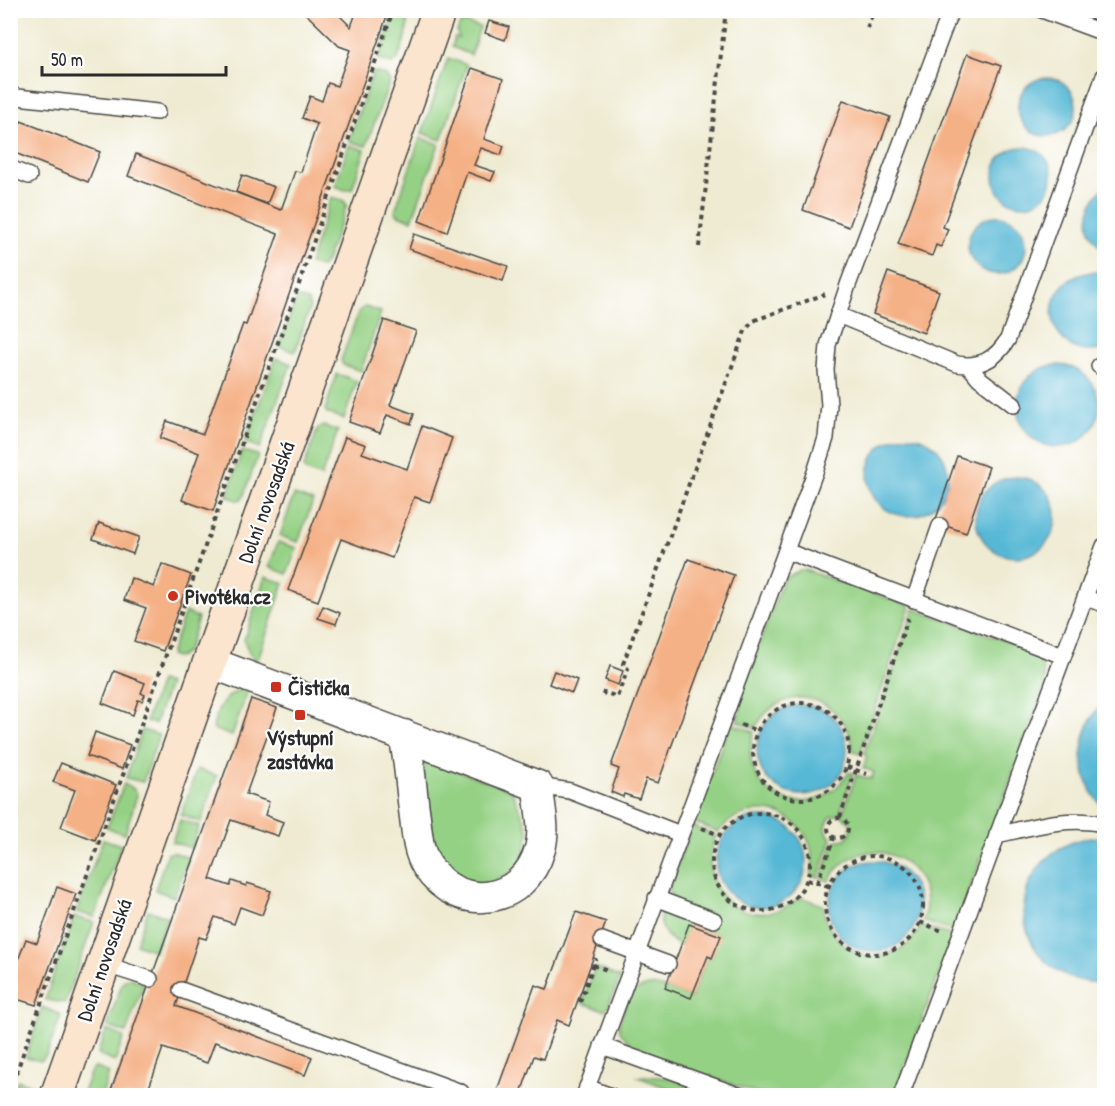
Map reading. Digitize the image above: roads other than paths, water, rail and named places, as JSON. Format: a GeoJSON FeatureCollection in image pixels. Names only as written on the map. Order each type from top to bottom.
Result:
{"type":"FeatureCollection","features":[{"type":"Feature","properties":{"kind":"main road","name":"Dolní novosadská"},"geometry":{"type":"LineString","coordinates":[[57,1095],[439,10]]}},
{"type":"Feature","properties":{"kind":"street"},"geometry":{"type":"LineString","coordinates":[[209,662],[404,735],[463,766],[538,786],[542,838],[534,866],[518,886],[501,895],[479,897],[462,893],[444,884],[434,875],[421,855],[404,735]]}},
{"type":"Feature","properties":{"kind":"lane"},"geometry":{"type":"LineString","coordinates":[[611,1095],[586,1091],[826,438],[829,405],[826,370],[828,345],[848,285],[951,10]]}},
{"type":"Feature","properties":{"kind":"lane"},"geometry":{"type":"LineString","coordinates":[[1042,10],[1104,33]]}},
{"type":"Feature","properties":{"kind":"lane"},"geometry":{"type":"LineString","coordinates":[[838,315],[941,359],[969,366],[976,366],[992,359],[1008,339],[1104,76]]}},
{"type":"Feature","properties":{"kind":"lane"},"geometry":{"type":"LineString","coordinates":[[10,94],[17,97],[158,112]]}},
{"type":"Feature","properties":{"kind":"lane"},"geometry":{"type":"LineString","coordinates":[[10,168],[29,176]]}},
{"type":"Feature","properties":{"kind":"lane"},"geometry":{"type":"LineString","coordinates":[[969,366],[979,378],[1014,405]]}},
{"type":"Feature","properties":{"kind":"lane"},"geometry":{"type":"LineString","coordinates":[[914,600],[940,526]]}},
{"type":"Feature","properties":{"kind":"lane"},"geometry":{"type":"LineString","coordinates":[[901,1095],[1104,546]]}},
{"type":"Feature","properties":{"kind":"lane"},"geometry":{"type":"LineString","coordinates":[[786,551],[1063,656]]}},
{"type":"Feature","properties":{"kind":"lane"},"geometry":{"type":"LineString","coordinates":[[1085,598],[1104,604]]}},
{"type":"Feature","properties":{"kind":"lane"},"geometry":{"type":"LineString","coordinates":[[538,786],[570,791],[680,834]]}},
{"type":"Feature","properties":{"kind":"lane"},"geometry":{"type":"LineString","coordinates":[[997,835],[1066,821],[1090,821],[1104,824]]}},
{"type":"Feature","properties":{"kind":"lane"},"geometry":{"type":"LineString","coordinates":[[656,898],[714,920]]}},
{"type":"Feature","properties":{"kind":"lane"},"geometry":{"type":"LineString","coordinates":[[602,940],[668,964]]}},
{"type":"Feature","properties":{"kind":"lane"},"geometry":{"type":"LineString","coordinates":[[103,964],[150,979]]}},
{"type":"Feature","properties":{"kind":"lane"},"geometry":{"type":"LineString","coordinates":[[181,990],[461,1092]]}},
{"type":"Feature","properties":{"kind":"lane"},"geometry":{"type":"LineString","coordinates":[[602,1046],[741,1095]]}},
{"type":"Feature","properties":{"kind":"water"},"geometry":{"type":"Polygon","coordinates":[[[1047,78],[1063,83],[1071,91],[1076,107],[1071,123],[1063,131],[1047,136],[1031,131],[1023,123],[1018,107],[1023,91],[1031,83],[1047,78]]]}},
{"type":"Feature","properties":{"kind":"water"},"geometry":{"type":"Polygon","coordinates":[[[1023,147],[1039,152],[1047,160],[1052,176],[1047,192],[1039,200],[1023,205],[1007,200],[999,192],[994,176],[999,160],[1007,152],[1023,147]]]}},
{"type":"Feature","properties":{"kind":"water"},"geometry":{"type":"Polygon","coordinates":[[[1104,187],[1104,251],[1092,236],[1088,219],[1092,203],[1104,187]]]}},
{"type":"Feature","properties":{"kind":"water"},"geometry":{"type":"Polygon","coordinates":[[[997,216],[1013,221],[1021,229],[1026,245],[1021,261],[1013,269],[997,274],[981,269],[973,261],[968,245],[973,229],[981,221],[997,216]]]}},
{"type":"Feature","properties":{"kind":"water"},"geometry":{"type":"Polygon","coordinates":[[[1091,272],[1104,273],[1104,349],[1085,351],[1070,345],[1059,335],[1053,321],[1053,305],[1059,291],[1071,279],[1091,272]]]}},
{"type":"Feature","properties":{"kind":"water"},"geometry":{"type":"Polygon","coordinates":[[[1058,365],[1074,368],[1087,377],[1096,390],[1099,406],[1096,422],[1087,435],[1074,444],[1058,447],[1042,444],[1029,435],[1020,422],[1017,406],[1020,390],[1029,377],[1042,368],[1058,365]]]}},
{"type":"Feature","properties":{"kind":"water"},"geometry":{"type":"Polygon","coordinates":[[[908,436],[923,439],[936,448],[945,461],[948,476],[945,491],[936,504],[923,513],[908,516],[893,513],[880,504],[871,491],[868,476],[871,461],[880,448],[893,439],[908,436]]]}},
{"type":"Feature","properties":{"kind":"water"},"geometry":{"type":"Polygon","coordinates":[[[1016,477],[1031,480],[1044,489],[1053,502],[1056,517],[1053,532],[1044,545],[1031,554],[1016,557],[1001,554],[988,545],[979,532],[976,517],[979,502],[988,489],[1001,480],[1016,477]]]}},
{"type":"Feature","properties":{"kind":"water"},"geometry":{"type":"Polygon","coordinates":[[[1104,701],[1104,808],[1094,796],[1088,783],[1082,755],[1088,727],[1104,701]]]}},
{"type":"Feature","properties":{"kind":"water"},"geometry":{"type":"Polygon","coordinates":[[[802,705],[819,708],[834,718],[844,733],[847,750],[844,767],[834,782],[819,792],[802,795],[785,792],[770,782],[760,767],[757,750],[760,733],[770,718],[785,708],[802,705]]]}},
{"type":"Feature","properties":{"kind":"water"},"geometry":{"type":"Polygon","coordinates":[[[761,817],[778,820],[793,830],[803,845],[806,862],[803,879],[793,894],[778,904],[761,907],[744,904],[729,894],[719,879],[716,862],[719,845],[729,830],[744,820],[761,817]]]}},
{"type":"Feature","properties":{"kind":"water"},"geometry":{"type":"Polygon","coordinates":[[[1090,837],[1104,838],[1104,983],[1072,978],[1047,963],[1032,942],[1025,918],[1027,892],[1038,868],[1059,849],[1090,837]]]}},
{"type":"Feature","properties":{"kind":"water"},"geometry":{"type":"Polygon","coordinates":[[[874,861],[891,864],[906,874],[916,889],[919,906],[916,923],[906,938],[891,948],[874,951],[857,948],[842,938],[832,923],[829,906],[832,889],[842,874],[857,864],[874,861]]]}},
{"type":"Feature","properties":{"kind":"place","name":"Pivotéka.cz"},"geometry":{"type":"Point","coordinates":[173,596]}},
{"type":"Feature","properties":{"kind":"place","name":"Čistička"},"geometry":{"type":"Point","coordinates":[276,687]}},
{"type":"Feature","properties":{"kind":"place","name":"Výstupní zastávka"},"geometry":{"type":"Point","coordinates":[300,715]}}]}
